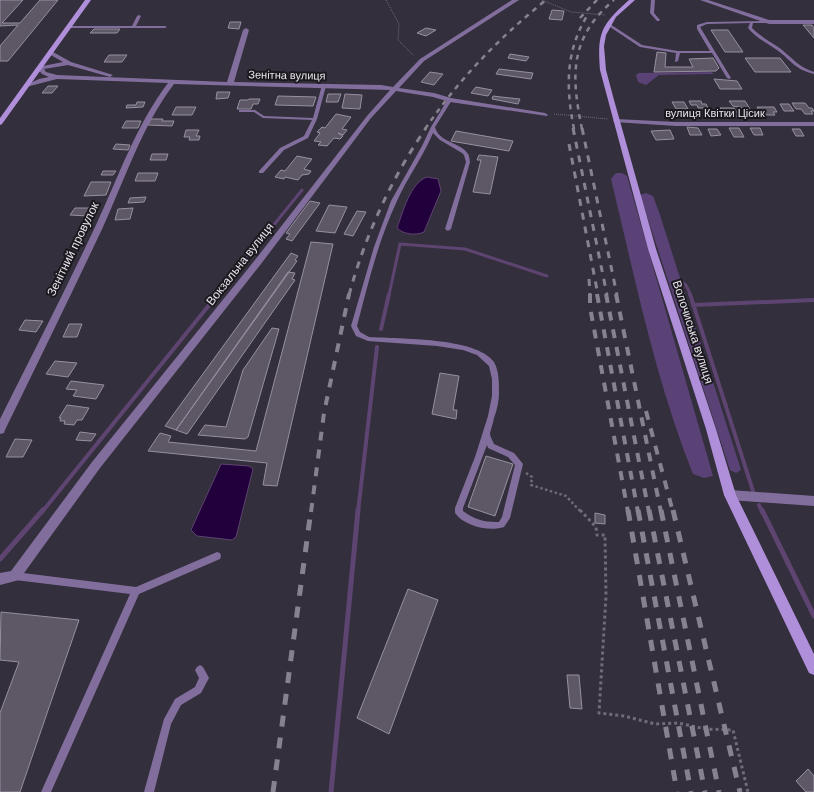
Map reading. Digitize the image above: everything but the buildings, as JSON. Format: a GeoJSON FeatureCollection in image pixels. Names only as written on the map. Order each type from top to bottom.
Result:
{"type":"FeatureCollection","features":[{"type":"Feature","properties":{"kind":"main road"},"geometry":{"type":"LineString","coordinates":[[0,123],[88,0]]}},
{"type":"Feature","properties":{"kind":"main road","name":"Волочиська вулиця"},"geometry":{"type":"LineString","coordinates":[[632,0],[611,20],[603,35],[601,46],[603,70],[616,120],[652,249],[730,495],[814,668]]}},
{"type":"Feature","properties":{"kind":"street","name":"Вокзальна вулиця"},"geometry":{"type":"LineString","coordinates":[[15,576],[96,465],[258,262],[369,117],[422,60],[516,0]]}},
{"type":"Feature","properties":{"kind":"street"},"geometry":{"type":"LineString","coordinates":[[703,0],[769,22],[814,22]]}},
{"type":"Feature","properties":{"kind":"street"},"geometry":{"type":"LineString","coordinates":[[230,84],[246,30]]}},
{"type":"Feature","properties":{"kind":"street"},"geometry":{"type":"LineString","coordinates":[[51,53],[69,63],[126,80]]}},
{"type":"Feature","properties":{"kind":"street"},"geometry":{"type":"LineString","coordinates":[[57,77],[44,74],[40,68],[69,63]]}},
{"type":"Feature","properties":{"kind":"street","name":"Зенітна вулиця"},"geometry":{"type":"LineString","coordinates":[[28,86],[41,80],[57,77],[396,89],[429,94],[450,100],[545,115]]}},
{"type":"Feature","properties":{"kind":"street","name":"Зенітний провулок"},"geometry":{"type":"LineString","coordinates":[[0,430],[99,227],[150,116],[157,102],[172,82]]}},
{"type":"Feature","properties":{"kind":"street","name":"вулиця Квітки Цісик"},"geometry":{"type":"LineString","coordinates":[[616,120],[676,124],[814,124]]}},
{"type":"Feature","properties":{"kind":"street"},"geometry":{"type":"LineString","coordinates":[[730,495],[814,501]]}},
{"type":"Feature","properties":{"kind":"street"},"geometry":{"type":"LineString","coordinates":[[0,579],[15,576]]}},
{"type":"Feature","properties":{"kind":"lane"},"geometry":{"type":"LineString","coordinates":[[653,0],[652,13],[658,20]]}},
{"type":"Feature","properties":{"kind":"lane"},"geometry":{"type":"LineString","coordinates":[[133,27],[139,16]]}},
{"type":"Feature","properties":{"kind":"lane"},"geometry":{"type":"LineString","coordinates":[[611,20],[641,46],[678,52],[714,52]]}},
{"type":"Feature","properties":{"kind":"lane"},"geometry":{"type":"LineString","coordinates":[[752,22],[750,28],[761,39],[775,47],[798,68],[814,74]]}},
{"type":"Feature","properties":{"kind":"lane"},"geometry":{"type":"LineString","coordinates":[[729,78],[698,26],[701,24],[769,22]]}},
{"type":"Feature","properties":{"kind":"lane"},"geometry":{"type":"LineString","coordinates":[[69,27],[165,27]]}},
{"type":"Feature","properties":{"kind":"lane"},"geometry":{"type":"LineString","coordinates":[[676,61],[678,52]]}},
{"type":"Feature","properties":{"kind":"lane"},"geometry":{"type":"LineString","coordinates":[[261,172],[282,149],[306,137],[315,120],[324,86]]}},
{"type":"Feature","properties":{"kind":"lane"},"geometry":{"type":"LineString","coordinates":[[450,100],[433,127],[428,141],[395,199],[378,239],[354,326],[358,334],[368,339],[456,347],[475,352],[486,358],[492,365],[495,376],[494,405],[486,433],[478,461],[459,508],[459,513],[464,517],[492,527],[502,525],[506,518],[519,464],[511,455],[492,446],[486,433]]}},
{"type":"Feature","properties":{"kind":"lane"},"geometry":{"type":"LineString","coordinates":[[241,111],[255,111],[263,117],[315,120]]}},
{"type":"Feature","properties":{"kind":"lane"},"geometry":{"type":"LineString","coordinates":[[433,127],[434,132],[441,140],[467,155],[468,162],[448,229]]}},
{"type":"Feature","properties":{"kind":"lane"},"geometry":{"type":"LineString","coordinates":[[15,576],[136,590],[218,556]]}},
{"type":"Feature","properties":{"kind":"lane"},"geometry":{"type":"LineString","coordinates":[[46,792],[136,590]]}},
{"type":"Feature","properties":{"kind":"lane"},"geometry":{"type":"LineString","coordinates":[[149,792],[167,722],[178,702],[198,690],[204,678],[200,670]]}},
{"type":"Feature","properties":{"kind":"path"},"geometry":{"type":"LineString","coordinates":[[386,0],[398,24],[398,40],[412,55],[422,60]]}},
{"type":"Feature","properties":{"kind":"path"},"geometry":{"type":"LineString","coordinates":[[542,0],[571,12],[611,20]]}},
{"type":"Feature","properties":{"kind":"path"},"geometry":{"type":"LineString","coordinates":[[545,115],[587,116],[616,120]]}},
{"type":"Feature","properties":{"kind":"path"},"geometry":{"type":"LineString","coordinates":[[518,468],[532,477],[531,485],[566,496],[596,527],[597,535],[605,535],[606,596],[598,712],[655,724],[678,723],[733,730],[748,792]]}},
{"type":"Feature","properties":{"kind":"shaded area"},"geometry":{"type":"Polygon","coordinates":[[[711,72],[714,74],[659,75],[646,85],[638,82],[636,75],[639,73],[711,72]]]}},
{"type":"Feature","properties":{"kind":"shaded area"},"geometry":{"type":"Polygon","coordinates":[[[616,173],[622,173],[627,176],[713,476],[704,478],[693,474],[668,402],[647,328],[611,179],[616,173]]]}},
{"type":"Feature","properties":{"kind":"shaded area"},"geometry":{"type":"Polygon","coordinates":[[[427,177],[438,179],[441,191],[424,232],[409,234],[402,232],[397,228],[408,199],[416,185],[427,177]]]}},
{"type":"Feature","properties":{"kind":"shaded area"},"geometry":{"type":"Polygon","coordinates":[[[646,193],[653,196],[660,215],[741,470],[736,473],[730,470],[640,195],[646,193]]]}},
{"type":"Feature","properties":{"kind":"shaded area"},"geometry":{"type":"Polygon","coordinates":[[[221,464],[249,466],[253,469],[236,537],[232,540],[197,536],[191,530],[221,464]]]}},
{"type":"Feature","properties":{"kind":"waterway"},"geometry":{"type":"LineString","coordinates":[[217,295],[302,190]]}},
{"type":"Feature","properties":{"kind":"waterway"},"geometry":{"type":"LineString","coordinates":[[389,295],[400,244],[465,249],[547,276]]}},
{"type":"Feature","properties":{"kind":"waterway"},"geometry":{"type":"LineString","coordinates":[[672,279],[684,284],[688,288],[690,295]]}},
{"type":"Feature","properties":{"kind":"waterway"},"geometry":{"type":"LineString","coordinates":[[42,512],[218,294]]}},
{"type":"Feature","properties":{"kind":"waterway"},"geometry":{"type":"LineString","coordinates":[[381,329],[389,294]]}},
{"type":"Feature","properties":{"kind":"waterway"},"geometry":{"type":"LineString","coordinates":[[690,294],[694,305]]}},
{"type":"Feature","properties":{"kind":"waterway"},"geometry":{"type":"LineString","coordinates":[[694,305],[814,300]]}},
{"type":"Feature","properties":{"kind":"waterway"},"geometry":{"type":"LineString","coordinates":[[694,305],[753,491]]}},
{"type":"Feature","properties":{"kind":"waterway"},"geometry":{"type":"LineString","coordinates":[[358,512],[377,347]]}},
{"type":"Feature","properties":{"kind":"waterway"},"geometry":{"type":"LineString","coordinates":[[759,505],[762,512]]}},
{"type":"Feature","properties":{"kind":"waterway"},"geometry":{"type":"LineString","coordinates":[[0,559],[43,510]]}},
{"type":"Feature","properties":{"kind":"waterway"},"geometry":{"type":"LineString","coordinates":[[331,792],[358,510]]}},
{"type":"Feature","properties":{"kind":"waterway"},"geometry":{"type":"LineString","coordinates":[[762,510],[814,616]]}},
{"type":"Feature","properties":{"kind":"railway"},"geometry":{"type":"LineString","coordinates":[[425,129],[466,76],[496,44],[546,0]]}},
{"type":"Feature","properties":{"kind":"railway"},"geometry":{"type":"LineString","coordinates":[[580,18],[597,0]]}},
{"type":"Feature","properties":{"kind":"railway"},"geometry":{"type":"LineString","coordinates":[[582,129],[576,92],[575,75],[577,59],[588,29],[599,14],[614,0]]}},
{"type":"Feature","properties":{"kind":"railway"},"geometry":{"type":"LineString","coordinates":[[574,129],[571,114],[569,71],[575,43],[587,16]]}},
{"type":"Feature","properties":{"kind":"railway"},"geometry":{"type":"LineString","coordinates":[[349,295],[355,273],[380,208],[401,167],[426,128]]}},
{"type":"Feature","properties":{"kind":"railway"},"geometry":{"type":"LineString","coordinates":[[573,128],[607,295]]}},
{"type":"Feature","properties":{"kind":"railway"},"geometry":{"type":"LineString","coordinates":[[582,128],[617,295]]}},
{"type":"Feature","properties":{"kind":"railway"},"geometry":{"type":"LineString","coordinates":[[569,144],[598,295]]}},
{"type":"Feature","properties":{"kind":"railway"},"geometry":{"type":"LineString","coordinates":[[589,279],[590,295]]}},
{"type":"Feature","properties":{"kind":"railway"},"geometry":{"type":"LineString","coordinates":[[311,512],[324,413],[349,294]]}},
{"type":"Feature","properties":{"kind":"railway"},"geometry":{"type":"LineString","coordinates":[[597,294],[638,512]]}},
{"type":"Feature","properties":{"kind":"railway"},"geometry":{"type":"LineString","coordinates":[[606,294],[649,512]]}},
{"type":"Feature","properties":{"kind":"railway"},"geometry":{"type":"LineString","coordinates":[[616,294],[661,512]]}},
{"type":"Feature","properties":{"kind":"railway"},"geometry":{"type":"LineString","coordinates":[[590,295],[590,307],[628,512]]}},
{"type":"Feature","properties":{"kind":"railway"},"geometry":{"type":"LineString","coordinates":[[646,411],[673,512]]}},
{"type":"Feature","properties":{"kind":"railway"},"geometry":{"type":"LineString","coordinates":[[273,792],[311,510]]}},
{"type":"Feature","properties":{"kind":"railway"},"geometry":{"type":"LineString","coordinates":[[628,510],[677,792]]}},
{"type":"Feature","properties":{"kind":"railway"},"geometry":{"type":"LineString","coordinates":[[638,510],[691,792]]}},
{"type":"Feature","properties":{"kind":"railway"},"geometry":{"type":"LineString","coordinates":[[649,510],[705,792]]}},
{"type":"Feature","properties":{"kind":"railway"},"geometry":{"type":"LineString","coordinates":[[661,510],[719,792]]}},
{"type":"Feature","properties":{"kind":"railway"},"geometry":{"type":"LineString","coordinates":[[673,510],[740,792]]}}]}
